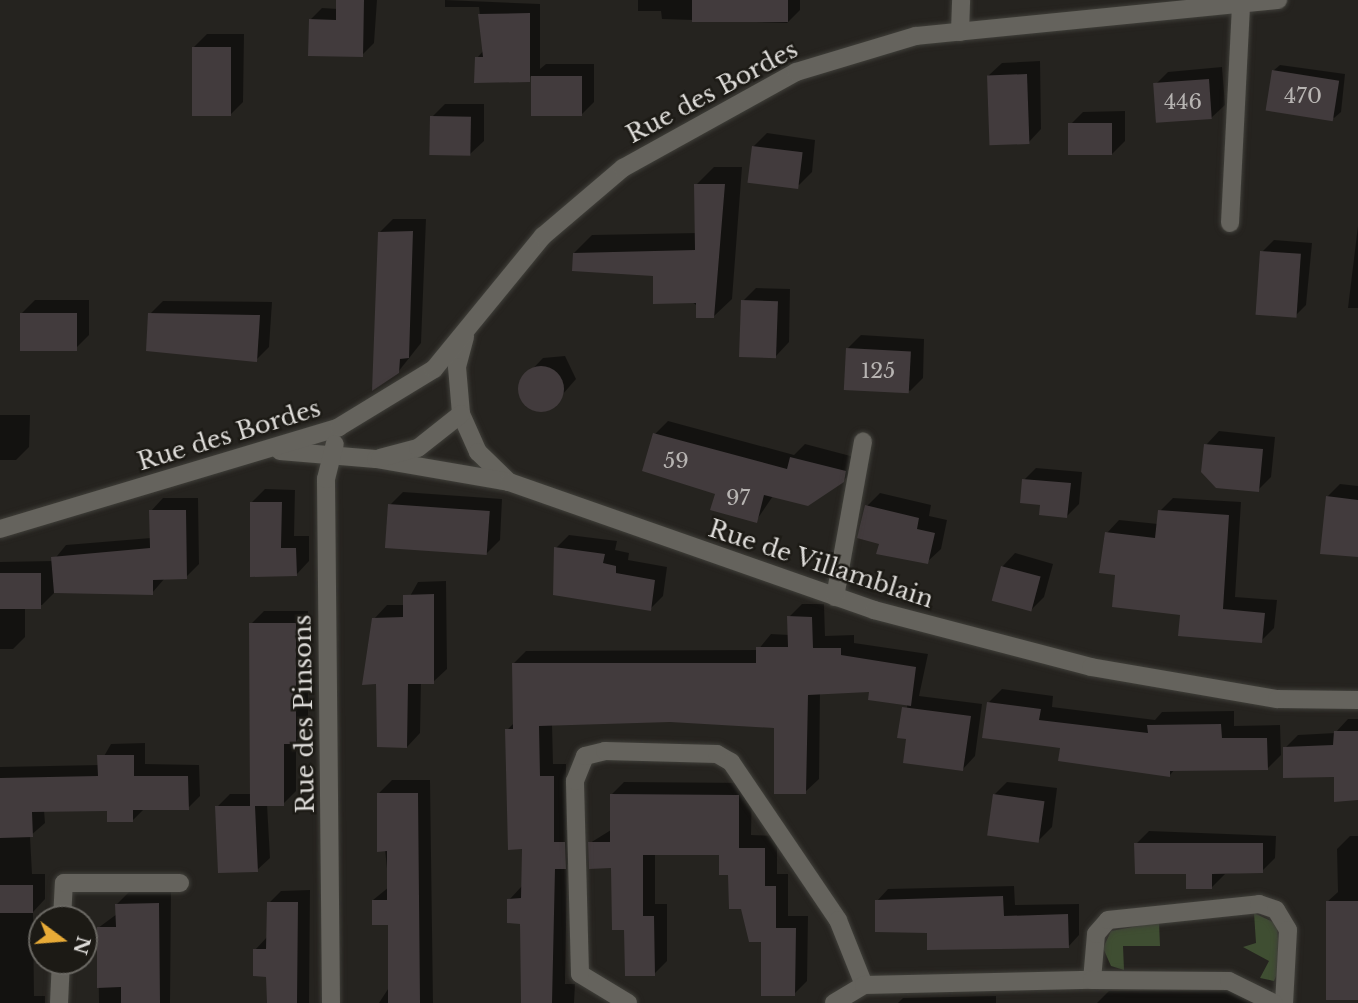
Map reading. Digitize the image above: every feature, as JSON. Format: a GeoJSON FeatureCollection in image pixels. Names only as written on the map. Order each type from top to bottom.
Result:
{"type":"FeatureCollection","features":[{"type":"Feature","properties":{"kind":"street"},"geometry":{"type":"LineString","coordinates":[[960,32],[961,0]]}},
{"type":"Feature","properties":{"kind":"street","name":"Rue des Bordes"},"geometry":{"type":"LineString","coordinates":[[0,529],[275,451],[340,427],[434,369],[475,313],[580,202],[669,141],[796,72],[868,47],[960,32],[1241,8],[1278,0]]}},
{"type":"Feature","properties":{"kind":"street"},"geometry":{"type":"LineString","coordinates":[[1230,223],[1241,8]]}},
{"type":"Feature","properties":{"kind":"street","name":"Rue des Bordes"},"geometry":{"type":"LineString","coordinates":[[475,313],[457,367],[461,414],[478,453],[509,482]]}},
{"type":"Feature","properties":{"kind":"street"},"geometry":{"type":"LineString","coordinates":[[376,458],[418,449],[461,414]]}},
{"type":"Feature","properties":{"kind":"street","name":"Rue des Pinsons"},"geometry":{"type":"LineString","coordinates":[[331,1003],[326,479],[340,427]]}},
{"type":"Feature","properties":{"kind":"street"},"geometry":{"type":"LineString","coordinates":[[835,597],[863,441]]}},
{"type":"Feature","properties":{"kind":"street","name":"Rue de Villamblain"},"geometry":{"type":"LineString","coordinates":[[275,451],[376,458],[509,482],[835,597],[1005,647],[1190,687],[1277,699],[1358,700]]}},
{"type":"Feature","properties":{"kind":"street"},"geometry":{"type":"LineString","coordinates":[[628,1003],[580,974],[575,780],[585,756],[605,751],[717,754],[731,762],[838,920],[864,985]]}},
{"type":"Feature","properties":{"kind":"street"},"geometry":{"type":"LineString","coordinates":[[63,905],[64,883],[180,883]]}},
{"type":"Feature","properties":{"kind":"street"},"geometry":{"type":"LineString","coordinates":[[1092,980],[1096,934],[1108,920],[1259,904],[1276,910],[1288,930],[1284,1003]]}},
{"type":"Feature","properties":{"kind":"street"},"geometry":{"type":"LineString","coordinates":[[59,1003],[60,975]]}},
{"type":"Feature","properties":{"kind":"street"},"geometry":{"type":"LineString","coordinates":[[834,1003],[864,985],[1092,980],[1229,981],[1274,1003]]}},
{"type":"Feature","properties":{"kind":"green space"},"geometry":{"type":"Polygon","coordinates":[[[1254,913],[1277,924],[1280,967],[1274,981],[1260,978],[1269,961],[1243,947],[1256,943],[1254,913]]]}},
{"type":"Feature","properties":{"kind":"green space"},"geometry":{"type":"Polygon","coordinates":[[[1159,922],[1160,946],[1123,946],[1124,970],[1111,966],[1103,948],[1111,931],[1159,922]]]}},
{"type":"Feature","properties":{"kind":"building"},"geometry":{"type":"Polygon","coordinates":[[[336,0],[364,0],[363,57],[308,56],[309,19],[336,20],[336,0]]]}},
{"type":"Feature","properties":{"kind":"building"},"geometry":{"type":"Polygon","coordinates":[[[692,0],[788,0],[788,22],[692,22],[692,0]]]}},
{"type":"Feature","properties":{"kind":"building"},"geometry":{"type":"Polygon","coordinates":[[[530,13],[530,82],[474,83],[475,57],[483,57],[478,14],[530,13]]]}},
{"type":"Feature","properties":{"kind":"building"},"geometry":{"type":"Polygon","coordinates":[[[192,47],[231,47],[231,116],[192,116],[192,47]]]}},
{"type":"Feature","properties":{"kind":"building"},"geometry":{"type":"Polygon","coordinates":[[[1272,70],[1339,81],[1333,121],[1266,110],[1272,70]]]}},
{"type":"Feature","properties":{"kind":"building"},"geometry":{"type":"Polygon","coordinates":[[[1027,74],[1029,144],[989,145],[987,75],[1027,74]]]}},
{"type":"Feature","properties":{"kind":"building"},"geometry":{"type":"Polygon","coordinates":[[[531,76],[582,76],[582,116],[531,116],[531,76]]]}},
{"type":"Feature","properties":{"kind":"building"},"geometry":{"type":"Polygon","coordinates":[[[1209,79],[1212,119],[1156,123],[1153,83],[1209,79]]]}},
{"type":"Feature","properties":{"kind":"building"},"geometry":{"type":"Polygon","coordinates":[[[430,116],[471,117],[470,156],[429,155],[430,116]]]}},
{"type":"Feature","properties":{"kind":"building"},"geometry":{"type":"Polygon","coordinates":[[[1068,123],[1112,123],[1112,155],[1068,155],[1068,123]]]}},
{"type":"Feature","properties":{"kind":"building"},"geometry":{"type":"Polygon","coordinates":[[[752,146],[803,152],[798,189],[747,183],[752,146]]]}},
{"type":"Feature","properties":{"kind":"building"},"geometry":{"type":"Polygon","coordinates":[[[694,184],[725,184],[714,318],[696,318],[696,303],[653,304],[653,276],[572,271],[573,253],[695,250],[694,184]]]}},
{"type":"Feature","properties":{"kind":"building"},"geometry":{"type":"Polygon","coordinates":[[[413,231],[409,358],[400,359],[399,373],[372,391],[378,232],[413,231]]]}},
{"type":"Feature","properties":{"kind":"building"},"geometry":{"type":"Polygon","coordinates":[[[1260,251],[1301,254],[1296,318],[1256,315],[1260,251]]]}},
{"type":"Feature","properties":{"kind":"building"},"geometry":{"type":"Polygon","coordinates":[[[741,300],[778,301],[776,358],[739,357],[741,300]]]}},
{"type":"Feature","properties":{"kind":"building"},"geometry":{"type":"Polygon","coordinates":[[[20,313],[77,313],[77,351],[20,351],[20,313]]]}},
{"type":"Feature","properties":{"kind":"building"},"geometry":{"type":"Polygon","coordinates":[[[148,313],[260,315],[257,362],[146,351],[148,313]]]}},
{"type":"Feature","properties":{"kind":"building"},"geometry":{"type":"Polygon","coordinates":[[[846,348],[911,351],[909,393],[844,390],[846,348]]]}},
{"type":"Feature","properties":{"kind":"building"},"geometry":{"type":"Polygon","coordinates":[[[541,366],[557,373],[564,389],[557,405],[541,412],[525,405],[518,389],[525,373],[541,366]]]}},
{"type":"Feature","properties":{"kind":"building"},"geometry":{"type":"Polygon","coordinates":[[[653,433],[787,469],[790,457],[846,471],[844,482],[808,506],[764,495],[757,523],[710,510],[715,494],[642,471],[653,433]]]}},
{"type":"Feature","properties":{"kind":"building"},"geometry":{"type":"Polygon","coordinates":[[[1204,444],[1263,449],[1259,492],[1216,488],[1201,472],[1204,444]]]}},
{"type":"Feature","properties":{"kind":"building"},"geometry":{"type":"Polygon","coordinates":[[[1022,479],[1071,483],[1067,518],[1039,515],[1040,505],[1020,503],[1022,479]]]}},
{"type":"Feature","properties":{"kind":"building"},"geometry":{"type":"Polygon","coordinates":[[[1326,496],[1358,500],[1358,557],[1320,554],[1326,496]]]}},
{"type":"Feature","properties":{"kind":"building"},"geometry":{"type":"Polygon","coordinates":[[[250,502],[282,502],[281,548],[296,548],[297,576],[250,577],[250,502]]]}},
{"type":"Feature","properties":{"kind":"building"},"geometry":{"type":"Polygon","coordinates":[[[388,504],[490,511],[487,555],[385,548],[388,504]]]}},
{"type":"Feature","properties":{"kind":"building"},"geometry":{"type":"Polygon","coordinates":[[[865,505],[919,518],[917,529],[935,533],[928,564],[876,554],[879,544],[857,538],[865,505]]]}},
{"type":"Feature","properties":{"kind":"building"},"geometry":{"type":"Polygon","coordinates":[[[149,510],[186,510],[187,579],[153,580],[153,595],[54,593],[51,557],[150,548],[149,510]]]}},
{"type":"Feature","properties":{"kind":"building"},"geometry":{"type":"Polygon","coordinates":[[[1158,510],[1229,515],[1223,609],[1265,613],[1262,643],[1178,636],[1180,615],[1112,607],[1115,575],[1099,573],[1105,532],[1155,538],[1158,510]]]}},
{"type":"Feature","properties":{"kind":"building"},"geometry":{"type":"Polygon","coordinates":[[[554,547],[605,554],[603,563],[616,566],[616,573],[655,580],[651,611],[553,595],[554,547]]]}},
{"type":"Feature","properties":{"kind":"building"},"geometry":{"type":"Polygon","coordinates":[[[1001,566],[1041,577],[1031,611],[992,601],[1001,566]]]}},
{"type":"Feature","properties":{"kind":"building"},"geometry":{"type":"Polygon","coordinates":[[[0,573],[41,573],[41,609],[0,609],[0,573]]]}},
{"type":"Feature","properties":{"kind":"building"},"geometry":{"type":"Polygon","coordinates":[[[434,594],[434,684],[408,684],[407,748],[377,747],[376,684],[362,685],[372,618],[403,617],[403,595],[434,594]]]}},
{"type":"Feature","properties":{"kind":"building"},"geometry":{"type":"Polygon","coordinates":[[[787,616],[812,617],[813,648],[841,648],[841,655],[916,667],[911,706],[868,700],[869,692],[808,695],[806,794],[774,794],[774,728],[670,722],[539,726],[540,776],[554,776],[554,842],[565,842],[566,869],[555,869],[552,1003],[521,1003],[520,924],[507,923],[507,899],[521,898],[522,849],[508,850],[505,729],[513,729],[512,663],[756,663],[756,647],[788,647],[787,616]]]}},
{"type":"Feature","properties":{"kind":"building"},"geometry":{"type":"Polygon","coordinates":[[[249,623],[296,623],[296,744],[284,744],[284,806],[255,806],[258,872],[218,873],[215,806],[250,806],[249,623]]]}},
{"type":"Feature","properties":{"kind":"building"},"geometry":{"type":"Polygon","coordinates":[[[987,702],[1041,709],[1039,720],[1148,733],[1147,725],[1221,724],[1222,738],[1267,738],[1268,770],[1170,771],[1170,777],[1058,761],[1060,748],[982,738],[987,702]]]}},
{"type":"Feature","properties":{"kind":"building"},"geometry":{"type":"Polygon","coordinates":[[[902,707],[971,716],[963,771],[903,763],[906,739],[897,738],[902,707]]]}},
{"type":"Feature","properties":{"kind":"building"},"geometry":{"type":"Polygon","coordinates":[[[1334,731],[1358,731],[1358,800],[1334,802],[1334,777],[1283,778],[1283,747],[1333,745],[1334,731]]]}},
{"type":"Feature","properties":{"kind":"building"},"geometry":{"type":"Polygon","coordinates":[[[97,755],[134,755],[134,776],[188,776],[189,810],[133,810],[133,822],[107,822],[107,811],[32,812],[33,837],[0,838],[0,778],[98,776],[97,755]]]}},
{"type":"Feature","properties":{"kind":"building"},"geometry":{"type":"Polygon","coordinates":[[[377,793],[418,793],[420,1003],[388,1003],[388,925],[372,925],[372,900],[387,900],[387,851],[377,852],[377,793]]]}},
{"type":"Feature","properties":{"kind":"building"},"geometry":{"type":"Polygon","coordinates":[[[610,794],[739,795],[739,848],[765,848],[765,886],[776,886],[776,928],[796,928],[795,996],[761,996],[761,942],[749,942],[741,909],[729,909],[728,875],[719,875],[719,855],[643,855],[643,916],[654,916],[655,976],[625,976],[624,930],[612,930],[611,868],[589,869],[588,842],[610,842],[610,794]]]}},
{"type":"Feature","properties":{"kind":"building"},"geometry":{"type":"Polygon","coordinates":[[[993,794],[1044,801],[1039,843],[987,836],[993,794]]]}},
{"type":"Feature","properties":{"kind":"building"},"geometry":{"type":"Polygon","coordinates":[[[1134,843],[1263,843],[1263,873],[1212,874],[1212,889],[1186,889],[1186,874],[1135,874],[1134,843]]]}},
{"type":"Feature","properties":{"kind":"building"},"geometry":{"type":"Polygon","coordinates":[[[0,885],[33,885],[33,905],[28,905],[28,913],[0,913],[0,885]]]}},
{"type":"Feature","properties":{"kind":"building"},"geometry":{"type":"Polygon","coordinates":[[[1003,896],[1004,916],[1068,914],[1069,948],[927,950],[927,933],[875,932],[875,900],[1003,896]]]}},
{"type":"Feature","properties":{"kind":"building"},"geometry":{"type":"Polygon","coordinates":[[[1326,901],[1358,901],[1358,1000],[1326,1000],[1326,901]]]}},
{"type":"Feature","properties":{"kind":"building"},"geometry":{"type":"Polygon","coordinates":[[[267,902],[298,902],[297,1003],[267,1003],[266,977],[253,976],[253,949],[266,949],[267,902]]]}},
{"type":"Feature","properties":{"kind":"building"},"geometry":{"type":"Polygon","coordinates":[[[159,903],[160,1003],[121,1003],[121,987],[97,988],[98,927],[116,927],[115,904],[159,903]]]}}]}
